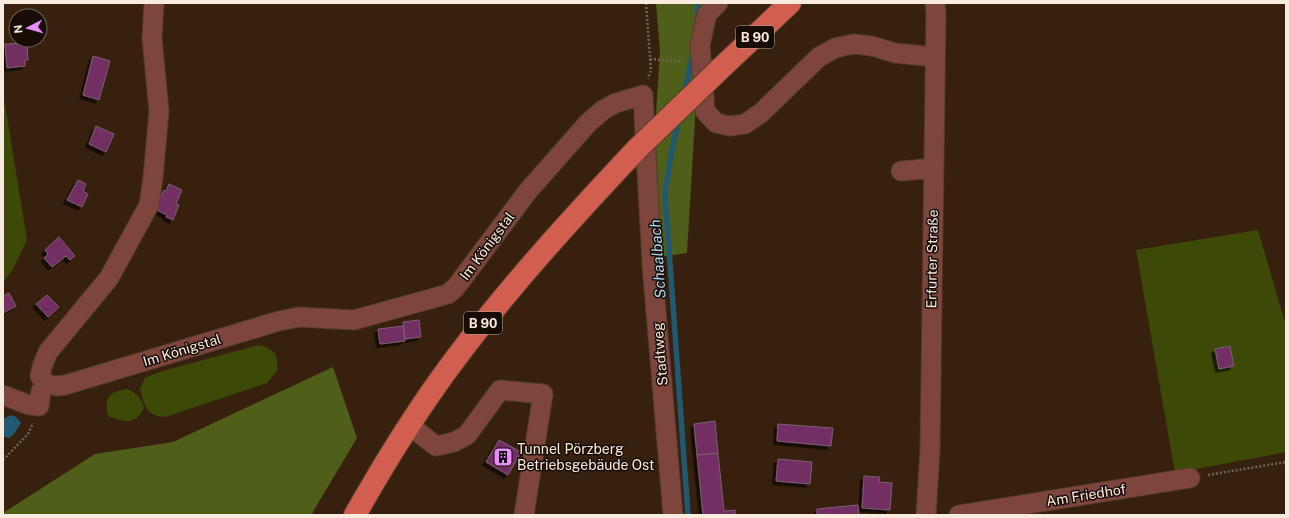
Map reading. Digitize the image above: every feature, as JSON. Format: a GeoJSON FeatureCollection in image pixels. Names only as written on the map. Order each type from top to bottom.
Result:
{"type":"FeatureCollection","features":[{"type":"Feature","properties":{"kind":"main road","name":"B 90"},"geometry":{"type":"LineString","coordinates":[[355,515],[385,462],[409,425],[453,362],[500,301],[567,223],[636,150],[790,3]]}},
{"type":"Feature","properties":{"kind":"street"},"geometry":{"type":"LineString","coordinates":[[3,395],[28,405],[39,406],[41,391],[46,384],[40,376],[48,352],[109,278],[149,205],[159,111],[152,38],[154,3]]}},
{"type":"Feature","properties":{"kind":"street"},"geometry":{"type":"LineString","coordinates":[[718,3],[707,14],[700,45],[705,111],[716,124],[730,126],[745,124],[761,113],[819,58],[834,48],[853,44],[872,46],[895,53],[935,57]]}},
{"type":"Feature","properties":{"kind":"street","name":"Erfurter Straße"},"geometry":{"type":"LineString","coordinates":[[926,515],[930,450],[935,3]]}},
{"type":"Feature","properties":{"kind":"street","name":"Im Königstal"},"geometry":{"type":"LineString","coordinates":[[46,384],[57,386],[65,385],[279,321],[299,317],[354,320],[448,294],[456,287],[528,191],[588,123],[603,110],[616,103],[644,95]]}},
{"type":"Feature","properties":{"kind":"street","name":"Stadtweg"},"geometry":{"type":"LineString","coordinates":[[644,95],[652,264],[674,515]]}},
{"type":"Feature","properties":{"kind":"street"},"geometry":{"type":"LineString","coordinates":[[901,171],[934,168]]}},
{"type":"Feature","properties":{"kind":"street"},"geometry":{"type":"LineString","coordinates":[[409,425],[436,446],[454,442],[467,435],[500,390],[543,394],[524,515]]}},
{"type":"Feature","properties":{"kind":"street","name":"Am Friedhof"},"geometry":{"type":"LineString","coordinates":[[959,515],[1190,478]]}},
{"type":"Feature","properties":{"kind":"path"},"geometry":{"type":"LineString","coordinates":[[644,95],[651,70],[646,3]]}},
{"type":"Feature","properties":{"kind":"path"},"geometry":{"type":"LineString","coordinates":[[650,59],[689,63]]}},
{"type":"Feature","properties":{"kind":"path"},"geometry":{"type":"LineString","coordinates":[[3,460],[28,434],[39,406]]}},
{"type":"Feature","properties":{"kind":"path"},"geometry":{"type":"LineString","coordinates":[[1190,478],[1286,462]]}},
{"type":"Feature","properties":{"kind":"green space"},"geometry":{"type":"Polygon","coordinates":[[[656,3],[702,3],[687,253],[647,259],[660,50],[656,3]]]}},
{"type":"Feature","properties":{"kind":"green space"},"geometry":{"type":"Polygon","coordinates":[[[3,92],[27,240],[13,269],[3,282],[3,92]]]}},
{"type":"Feature","properties":{"kind":"green space"},"geometry":{"type":"Polygon","coordinates":[[[1258,230],[1286,326],[1286,452],[1175,473],[1136,250],[1258,230]]]}},
{"type":"Feature","properties":{"kind":"green space"},"geometry":{"type":"Polygon","coordinates":[[[259,345],[272,351],[277,360],[277,371],[267,383],[165,417],[157,416],[148,411],[140,389],[145,378],[159,372],[259,345]]]}},
{"type":"Feature","properties":{"kind":"green space"},"geometry":{"type":"Polygon","coordinates":[[[333,367],[357,438],[311,515],[3,515],[3,513],[95,454],[173,442],[333,367]]]}},
{"type":"Feature","properties":{"kind":"green space"},"geometry":{"type":"Polygon","coordinates":[[[127,389],[136,394],[141,401],[144,408],[141,414],[137,418],[129,421],[119,420],[108,416],[107,400],[109,397],[115,392],[127,389]]]}},
{"type":"Feature","properties":{"kind":"water"},"geometry":{"type":"Polygon","coordinates":[[[11,415],[16,417],[21,423],[14,434],[9,438],[3,435],[3,419],[11,415]]]}},
{"type":"Feature","properties":{"kind":"building"},"geometry":{"type":"Polygon","coordinates":[[[5,44],[8,44],[8,48],[27,48],[28,60],[25,60],[25,66],[7,68],[5,44]]]}},
{"type":"Feature","properties":{"kind":"building"},"geometry":{"type":"Polygon","coordinates":[[[93,56],[110,61],[99,100],[83,95],[93,56]]]}},
{"type":"Feature","properties":{"kind":"building"},"geometry":{"type":"Polygon","coordinates":[[[96,126],[114,134],[106,152],[89,144],[96,126]]]}},
{"type":"Feature","properties":{"kind":"building"},"geometry":{"type":"Polygon","coordinates":[[[78,180],[86,184],[83,191],[88,194],[82,207],[67,200],[78,180]]]}},
{"type":"Feature","properties":{"kind":"building"},"geometry":{"type":"Polygon","coordinates":[[[169,184],[182,190],[176,204],[179,205],[173,220],[155,209],[164,190],[166,191],[169,184]]]}},
{"type":"Feature","properties":{"kind":"building"},"geometry":{"type":"Polygon","coordinates":[[[59,237],[75,256],[70,260],[66,256],[52,267],[44,258],[48,254],[45,250],[59,237]]]}},
{"type":"Feature","properties":{"kind":"building"},"geometry":{"type":"Polygon","coordinates":[[[9,293],[16,306],[3,313],[3,296],[9,293]]]}},
{"type":"Feature","properties":{"kind":"building"},"geometry":{"type":"Polygon","coordinates":[[[47,295],[59,307],[48,317],[36,304],[47,295]]]}},
{"type":"Feature","properties":{"kind":"building"},"geometry":{"type":"Polygon","coordinates":[[[419,320],[421,337],[405,339],[403,322],[419,320]]]}},
{"type":"Feature","properties":{"kind":"building"},"geometry":{"type":"Polygon","coordinates":[[[403,326],[405,341],[380,344],[378,329],[403,326]]]}},
{"type":"Feature","properties":{"kind":"building"},"geometry":{"type":"Polygon","coordinates":[[[1230,346],[1234,366],[1219,369],[1215,349],[1230,346]]]}},
{"type":"Feature","properties":{"kind":"building"},"geometry":{"type":"Polygon","coordinates":[[[715,421],[718,453],[697,455],[694,424],[715,421]]]}},
{"type":"Feature","properties":{"kind":"building"},"geometry":{"type":"Polygon","coordinates":[[[778,424],[833,428],[831,446],[777,441],[778,424]]]}},
{"type":"Feature","properties":{"kind":"building","name":"Tunnel Pörzberg Betriebsgebäude Ost"},"geometry":{"type":"Polygon","coordinates":[[[499,440],[521,452],[508,475],[486,462],[499,440]]]}},
{"type":"Feature","properties":{"kind":"building"},"geometry":{"type":"Polygon","coordinates":[[[718,453],[724,511],[735,510],[735,515],[703,515],[697,455],[718,453]]]}},
{"type":"Feature","properties":{"kind":"building"},"geometry":{"type":"Polygon","coordinates":[[[778,459],[812,462],[810,484],[776,481],[778,459]]]}},
{"type":"Feature","properties":{"kind":"building"},"geometry":{"type":"Polygon","coordinates":[[[864,476],[880,477],[879,482],[892,483],[890,510],[862,508],[864,476]]]}},
{"type":"Feature","properties":{"kind":"building"},"geometry":{"type":"Polygon","coordinates":[[[858,505],[859,515],[817,515],[817,509],[858,505]]]}},
{"type":"Feature","properties":{"kind":"waterway","name":"Schaalbach"},"geometry":{"type":"LineString","coordinates":[[697,3],[698,19]]}},
{"type":"Feature","properties":{"kind":"waterway","name":"Schaalbach"},"geometry":{"type":"LineString","coordinates":[[684,93],[693,53]]}},
{"type":"Feature","properties":{"kind":"waterway","name":"Schaalbach"},"geometry":{"type":"LineString","coordinates":[[679,119],[672,149],[665,193],[688,515]]}},
{"type":"Feature","properties":{"kind":"place","name":"Tunnel Pörzberg Betriebsgebäude Ost"},"geometry":{"type":"Point","coordinates":[503,457]}}]}
